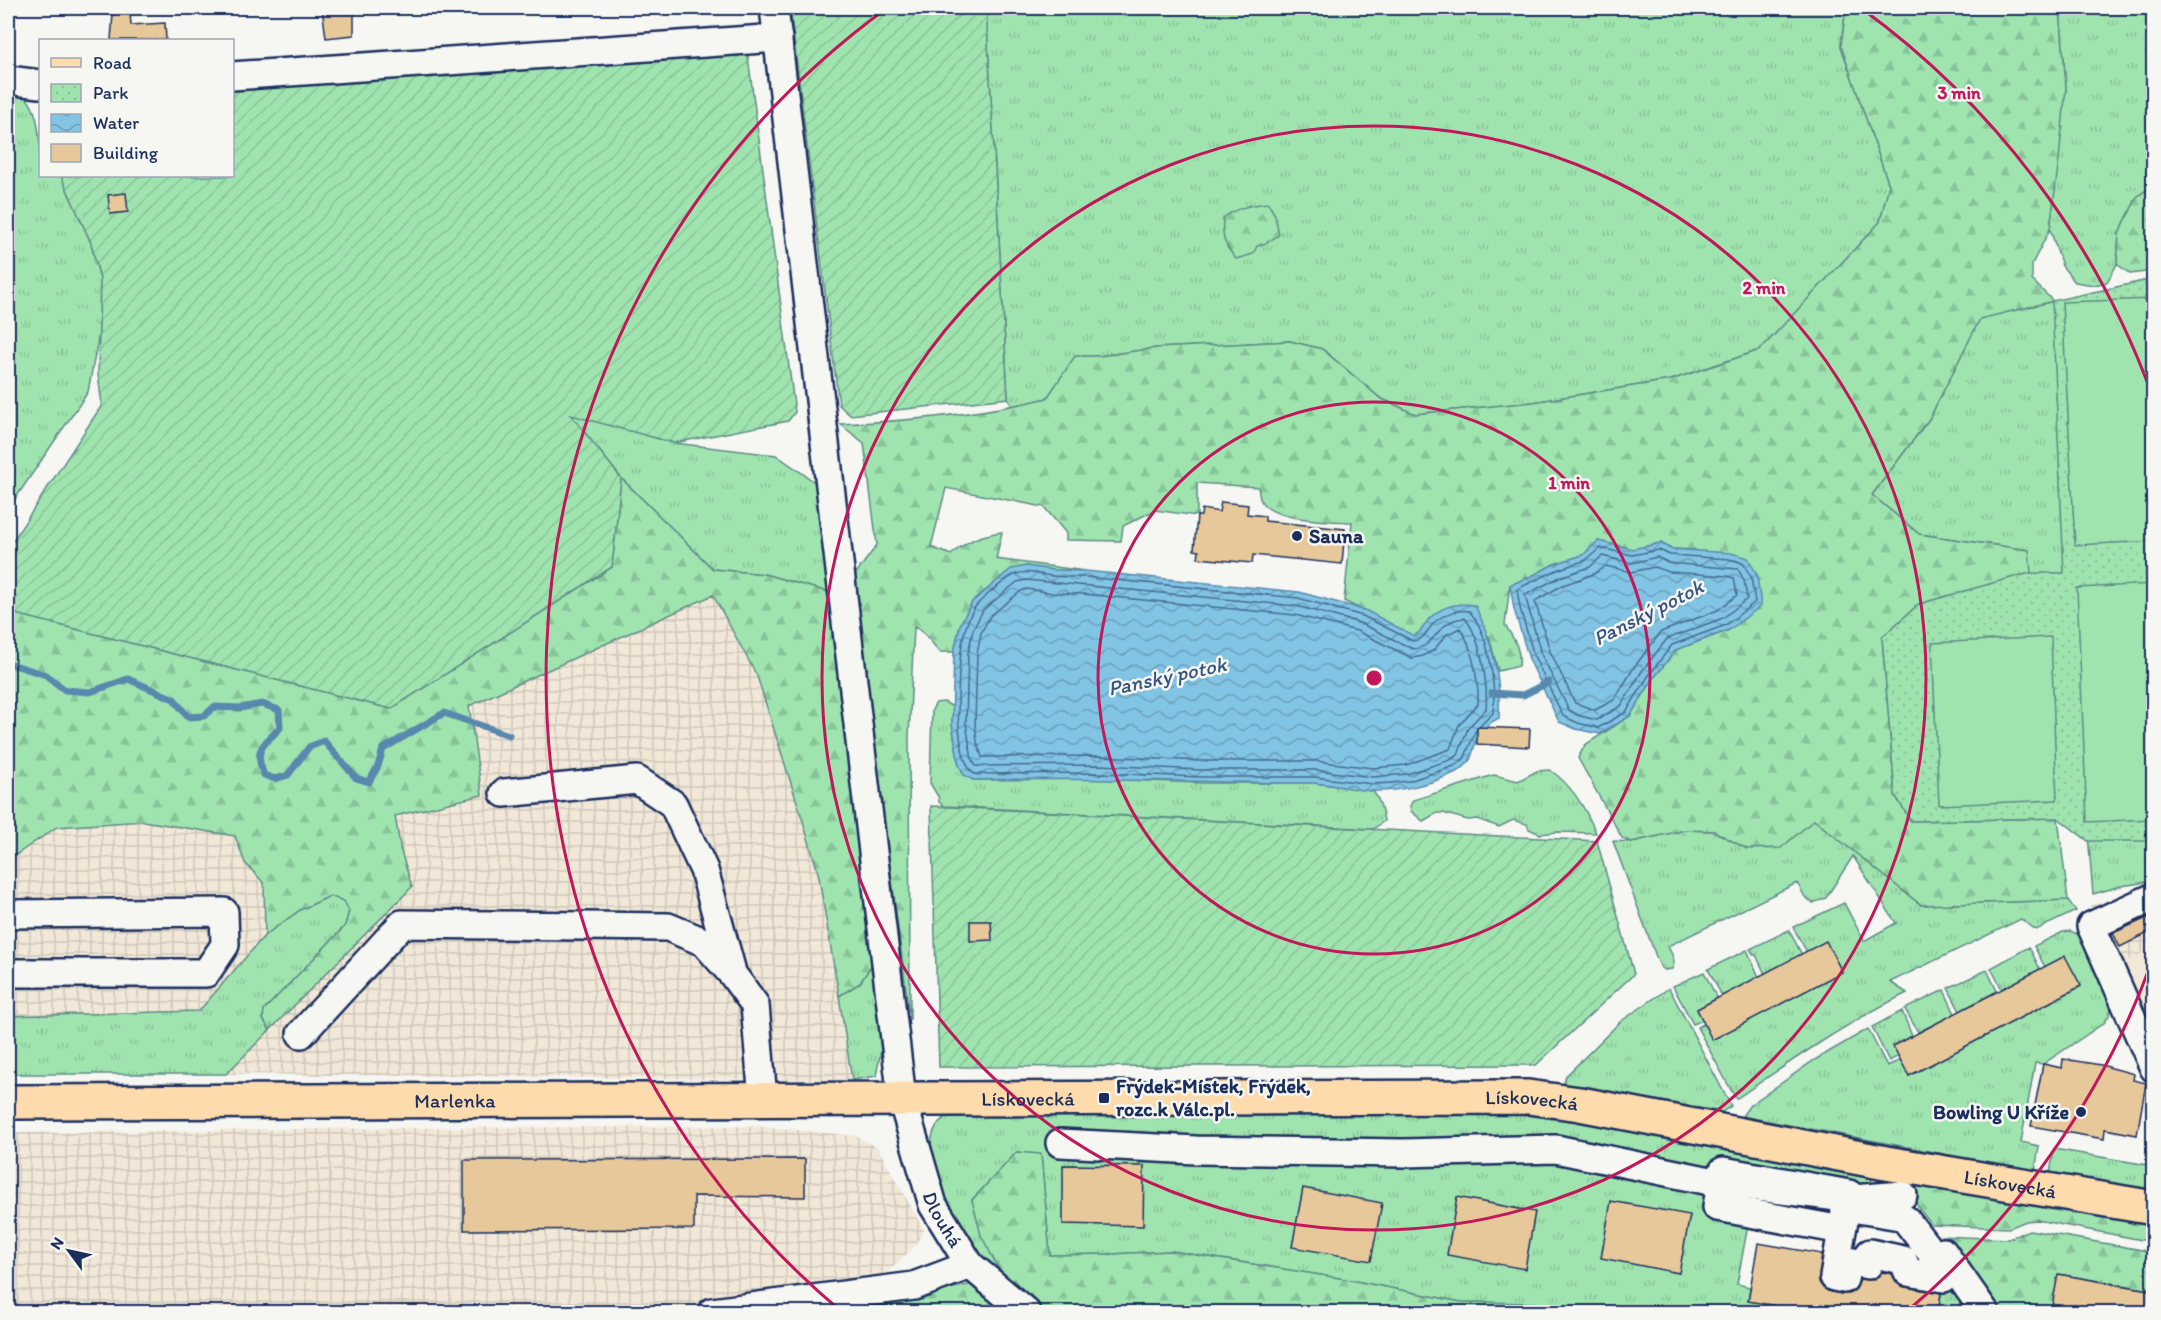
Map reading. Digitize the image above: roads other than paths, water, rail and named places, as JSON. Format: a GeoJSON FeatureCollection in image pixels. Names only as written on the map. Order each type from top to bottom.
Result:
{"type":"FeatureCollection","features":[{"type":"Feature","properties":{"kind":"main road","name":"Lískovecká"},"geometry":{"type":"LineString","coordinates":[[902,1099],[1528,1097],[1580,1104],[1886,1163],[2154,1208]]}},
{"type":"Feature","properties":{"kind":"main road","name":"Marlenka"},"geometry":{"type":"LineString","coordinates":[[8,1102],[902,1099]]}},
{"type":"Feature","properties":{"kind":"street","name":"Dlouhá"},"geometry":{"type":"LineString","coordinates":[[774,8],[902,1099],[933,1205],[970,1265],[1026,1312]]}},
{"type":"Feature","properties":{"kind":"street"},"geometry":{"type":"LineString","coordinates":[[234,76],[778,38]]}},
{"type":"Feature","properties":{"kind":"street"},"geometry":{"type":"LineString","coordinates":[[8,80],[39,84]]}},
{"type":"Feature","properties":{"kind":"street"},"geometry":{"type":"LineString","coordinates":[[504,793],[637,780],[673,804],[704,870],[733,975]]}},
{"type":"Feature","properties":{"kind":"street"},"geometry":{"type":"LineString","coordinates":[[2154,897],[2091,926],[2154,1068]]}},
{"type":"Feature","properties":{"kind":"street"},"geometry":{"type":"LineString","coordinates":[[8,914],[224,912],[225,945],[206,973],[8,974]]}},
{"type":"Feature","properties":{"kind":"street"},"geometry":{"type":"LineString","coordinates":[[301,1034],[402,924],[669,927],[704,942],[733,975],[754,1005],[763,1100]]}},
{"type":"Feature","properties":{"kind":"street"},"geometry":{"type":"LineString","coordinates":[[1060,1143],[1196,1150],[1404,1153],[1556,1149],[1721,1182],[1845,1212],[1904,1195]]}},
{"type":"Feature","properties":{"kind":"street"},"geometry":{"type":"LineString","coordinates":[[1886,1163],[1904,1195],[1985,1312]]}},
{"type":"Feature","properties":{"kind":"street"},"geometry":{"type":"LineString","coordinates":[[712,1312],[914,1286],[970,1265]]}},
{"type":"Feature","properties":{"kind":"water"},"geometry":{"type":"Polygon","coordinates":[[[1598,541],[1633,549],[1661,543],[1671,549],[1731,553],[1748,558],[1757,575],[1761,606],[1729,630],[1676,650],[1653,679],[1630,716],[1600,734],[1576,729],[1559,722],[1529,659],[1514,609],[1510,585],[1554,564],[1583,555],[1598,541]]]}},
{"type":"Feature","properties":{"kind":"water"},"geometry":{"type":"Polygon","coordinates":[[[1026,566],[1299,592],[1365,610],[1414,636],[1420,632],[1430,618],[1445,608],[1463,604],[1475,605],[1487,633],[1497,674],[1499,718],[1481,732],[1470,760],[1462,768],[1426,784],[1404,789],[1364,790],[1309,783],[973,780],[964,775],[959,765],[952,724],[954,652],[960,625],[972,602],[1011,569],[1026,566]]]}},
{"type":"Feature","properties":{"kind":"waterway","name":"Panský potok"},"geometry":{"type":"LineString","coordinates":[[8,663],[46,675],[65,690],[90,692],[128,679],[174,699],[188,717],[204,716],[214,707],[240,708],[262,704],[279,710],[280,728],[265,743],[259,759],[264,775],[275,779],[288,775],[309,747],[324,741],[356,778],[369,782],[378,766],[383,749],[444,713],[509,735]]}},
{"type":"Feature","properties":{"kind":"waterway","name":"Panský potok"},"geometry":{"type":"LineString","coordinates":[[1492,693],[1523,695],[1549,682]]}},
{"type":"Feature","properties":{"kind":"place","name":"Sauna"},"geometry":{"type":"Point","coordinates":[1297,536]}},
{"type":"Feature","properties":{"kind":"place","name":"Frýdek-Místek, Frýdek, rozc.k Válc.pl."},"geometry":{"type":"Point","coordinates":[1104,1098]}},
{"type":"Feature","properties":{"kind":"place","name":"Bowling U Kříže"},"geometry":{"type":"Point","coordinates":[2081,1112]}}]}
